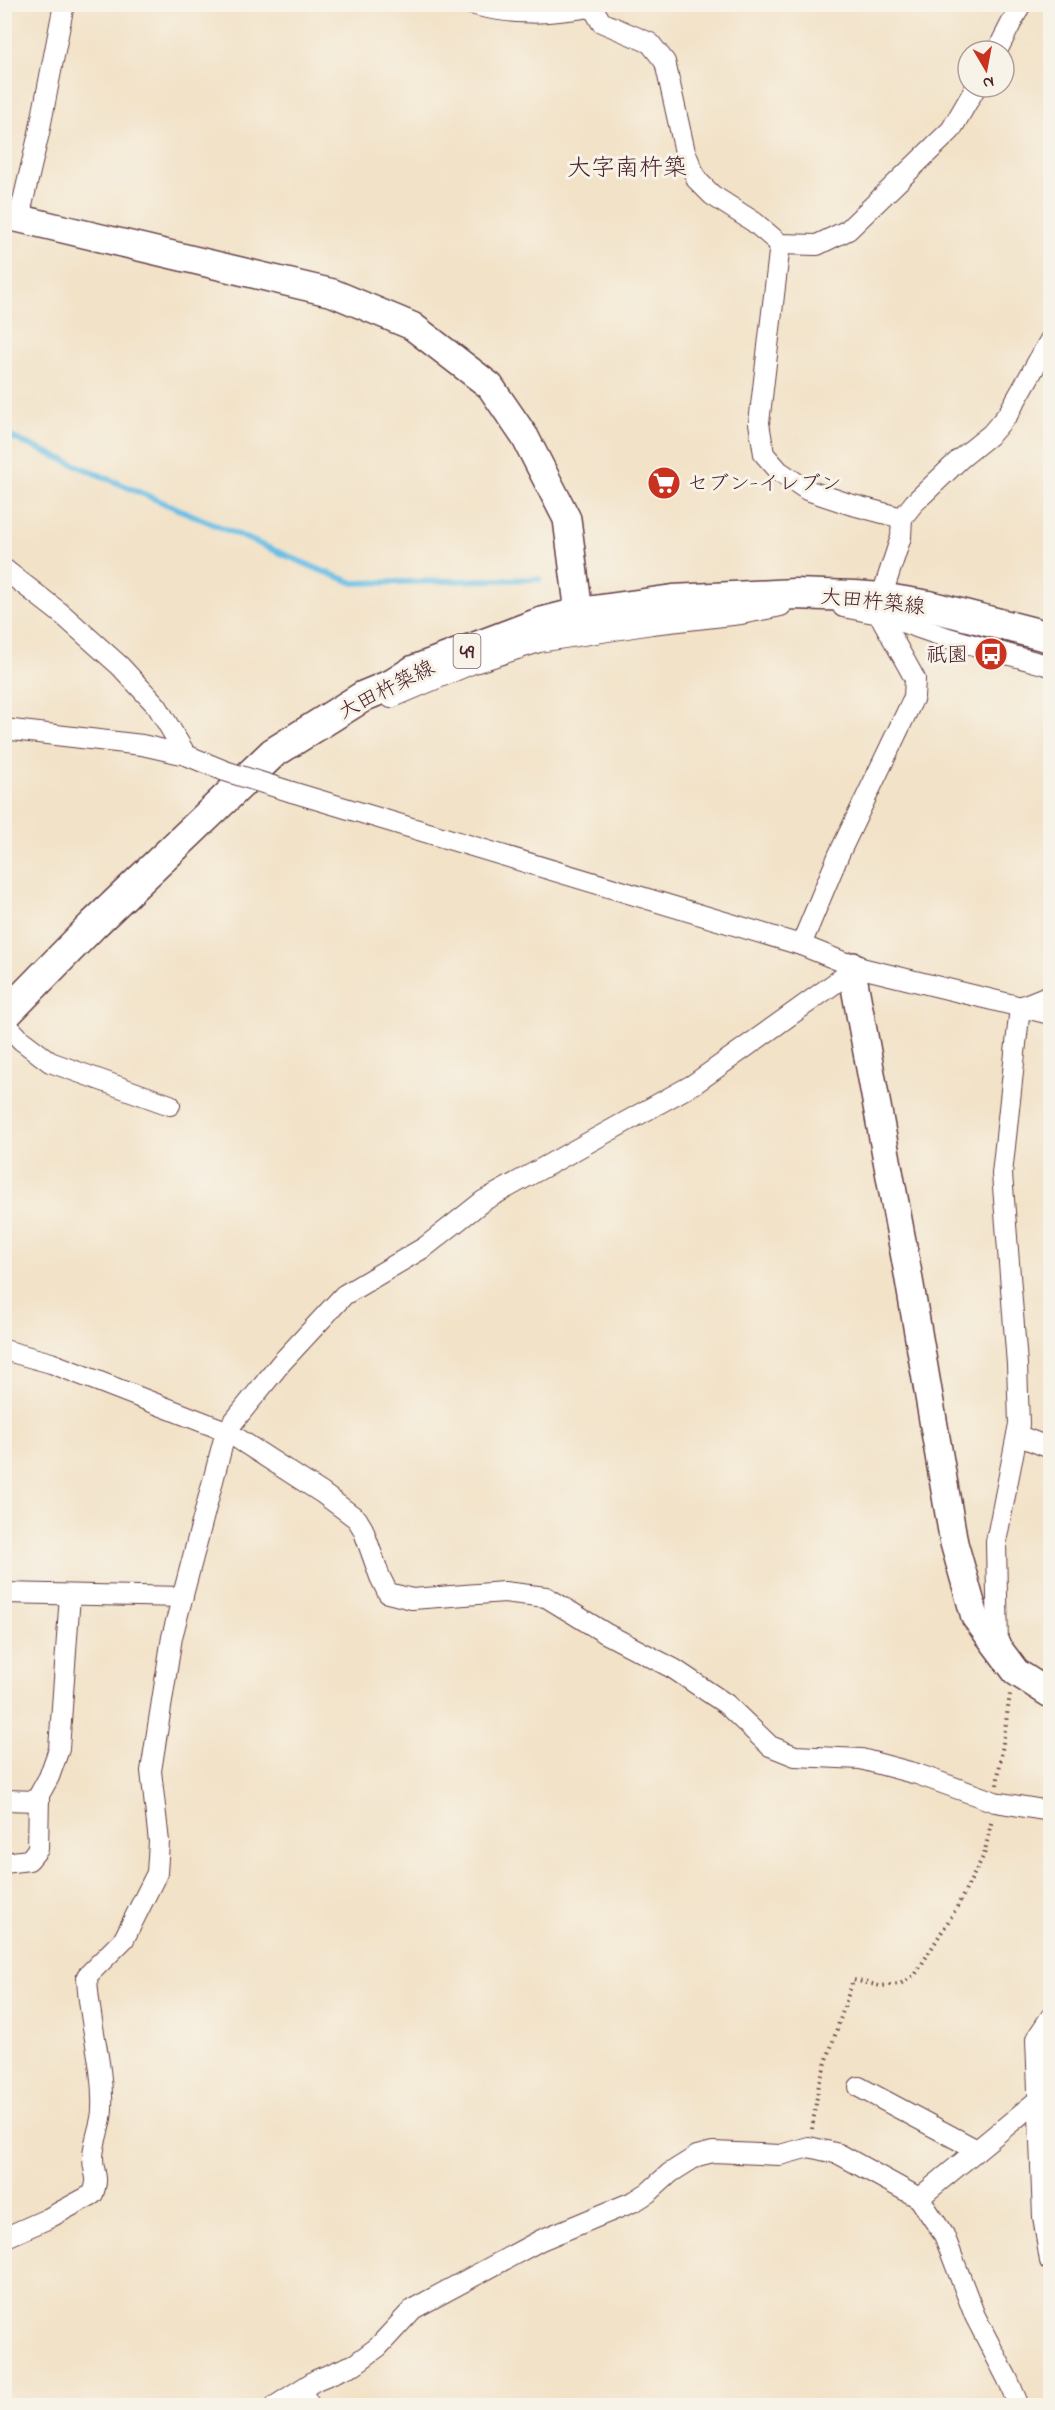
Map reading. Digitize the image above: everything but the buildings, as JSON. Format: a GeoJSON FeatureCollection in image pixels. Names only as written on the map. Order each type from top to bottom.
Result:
{"type":"FeatureCollection","features":[{"type":"Feature","properties":{"kind":"main road","name":"大田杵築線"},"geometry":{"type":"LineString","coordinates":[[5,1022],[94,924],[273,753],[364,696],[393,684],[413,671],[540,623],[579,613],[673,600],[794,594],[880,606],[929,606],[1050,637]]}},
{"type":"Feature","properties":{"kind":"street"},"geometry":{"type":"LineString","coordinates":[[64,4],[39,133],[12,216],[333,293],[412,326],[490,386],[525,437],[567,519],[579,613]]}},
{"type":"Feature","properties":{"kind":"street"},"geometry":{"type":"LineString","coordinates":[[471,4],[500,12],[554,13],[591,6],[601,22],[650,43],[665,62],[685,152],[697,180],[712,195],[754,222],[780,243],[817,245],[848,230],[951,130],[969,99]]}},
{"type":"Feature","properties":{"kind":"street"},"geometry":{"type":"LineString","coordinates":[[1003,39],[1021,4]]}},
{"type":"Feature","properties":{"kind":"street"},"geometry":{"type":"LineString","coordinates":[[780,243],[759,423],[764,454],[779,471],[807,490],[903,518]]}},
{"type":"Feature","properties":{"kind":"street"},"geometry":{"type":"LineString","coordinates":[[801,945],[839,854],[914,697],[915,679],[880,606],[902,537],[903,518],[914,503],[960,459],[991,434],[1008,414],[1050,340]]}},
{"type":"Feature","properties":{"kind":"street"},"geometry":{"type":"LineString","coordinates":[[4,569],[63,615],[120,666],[157,706],[186,755]]}},
{"type":"Feature","properties":{"kind":"street"},"geometry":{"type":"LineString","coordinates":[[170,1105],[50,1062],[21,1041],[5,1022],[34,1004],[260,778],[381,702],[471,664],[539,642],[681,620],[741,614],[794,603],[880,606],[948,638],[1050,666]]}},
{"type":"Feature","properties":{"kind":"street"},"geometry":{"type":"LineString","coordinates":[[4,729],[141,745],[186,755],[225,771],[292,792],[801,945],[852,969],[1050,1014]]}},
{"type":"Feature","properties":{"kind":"street"},"geometry":{"type":"LineString","coordinates":[[4,2238],[47,2219],[93,2194],[97,2181],[93,2160],[95,2139],[102,2111],[101,2080],[87,1976],[124,1939],[157,1873],[159,1842],[151,1771],[172,1637],[226,1431],[281,1363],[344,1295],[425,1247],[483,1201],[694,1084],[852,969]]}},
{"type":"Feature","properties":{"kind":"street"},"geometry":{"type":"LineString","coordinates":[[852,969],[907,1268],[954,1543],[975,1617],[1016,1672],[1050,1694]]}},
{"type":"Feature","properties":{"kind":"street"},"geometry":{"type":"LineString","coordinates":[[1020,1007],[1050,995]]}},
{"type":"Feature","properties":{"kind":"street"},"geometry":{"type":"LineString","coordinates":[[998,1648],[996,1542],[1019,1424],[1017,1364],[1002,1174],[1020,1007]]}},
{"type":"Feature","properties":{"kind":"street"},"geometry":{"type":"LineString","coordinates":[[4,1350],[51,1363],[226,1431],[322,1493],[357,1520],[363,1529],[388,1593],[412,1599],[504,1592],[546,1597],[605,1633],[674,1669],[726,1704],[770,1746],[795,1756],[861,1759],[917,1774],[995,1802],[1050,1811]]}},
{"type":"Feature","properties":{"kind":"street"},"geometry":{"type":"LineString","coordinates":[[1017,1435],[1050,1448]]}},
{"type":"Feature","properties":{"kind":"street"},"geometry":{"type":"LineString","coordinates":[[4,1593],[183,1598]]}},
{"type":"Feature","properties":{"kind":"street"},"geometry":{"type":"LineString","coordinates":[[4,1863],[29,1860],[38,1849],[39,1795],[49,1777],[59,1749],[70,1595]]}},
{"type":"Feature","properties":{"kind":"street"},"geometry":{"type":"LineString","coordinates":[[4,1800],[39,1801]]}},
{"type":"Feature","properties":{"kind":"street"},"geometry":{"type":"LineString","coordinates":[[1050,2018],[1036,2039],[1043,2217],[1050,2261]]}},
{"type":"Feature","properties":{"kind":"street"},"geometry":{"type":"LineString","coordinates":[[859,2087],[977,2150]]}},
{"type":"Feature","properties":{"kind":"street"},"geometry":{"type":"LineString","coordinates":[[919,2198],[1038,2100]]}},
{"type":"Feature","properties":{"kind":"street"},"geometry":{"type":"LineString","coordinates":[[275,2406],[305,2398],[316,2380],[355,2364],[378,2347],[413,2309],[541,2240],[635,2200],[696,2156],[713,2152],[780,2155],[808,2147],[839,2154],[919,2198],[944,2235],[975,2316],[1019,2406]]}},
{"type":"Feature","properties":{"kind":"path"},"geometry":{"type":"LineString","coordinates":[[808,2147],[819,2084],[853,1980],[881,1986],[900,1984],[915,1975],[956,1909],[984,1855],[995,1802],[1010,1693],[1016,1672]]}},
{"type":"Feature","properties":{"kind":"waterway"},"geometry":{"type":"LineString","coordinates":[[4,434],[354,583],[539,579]]}},
{"type":"Feature","properties":{"kind":"place","name":"セブン-イレブン"},"geometry":{"type":"Point","coordinates":[664,483]}},
{"type":"Feature","properties":{"kind":"place","name":"祇園"},"geometry":{"type":"Point","coordinates":[991,654]}},
{"type":"Feature","properties":{"kind":"district","name":"大字南杵築"},"geometry":{"type":"Point","coordinates":[627,167]}}]}
